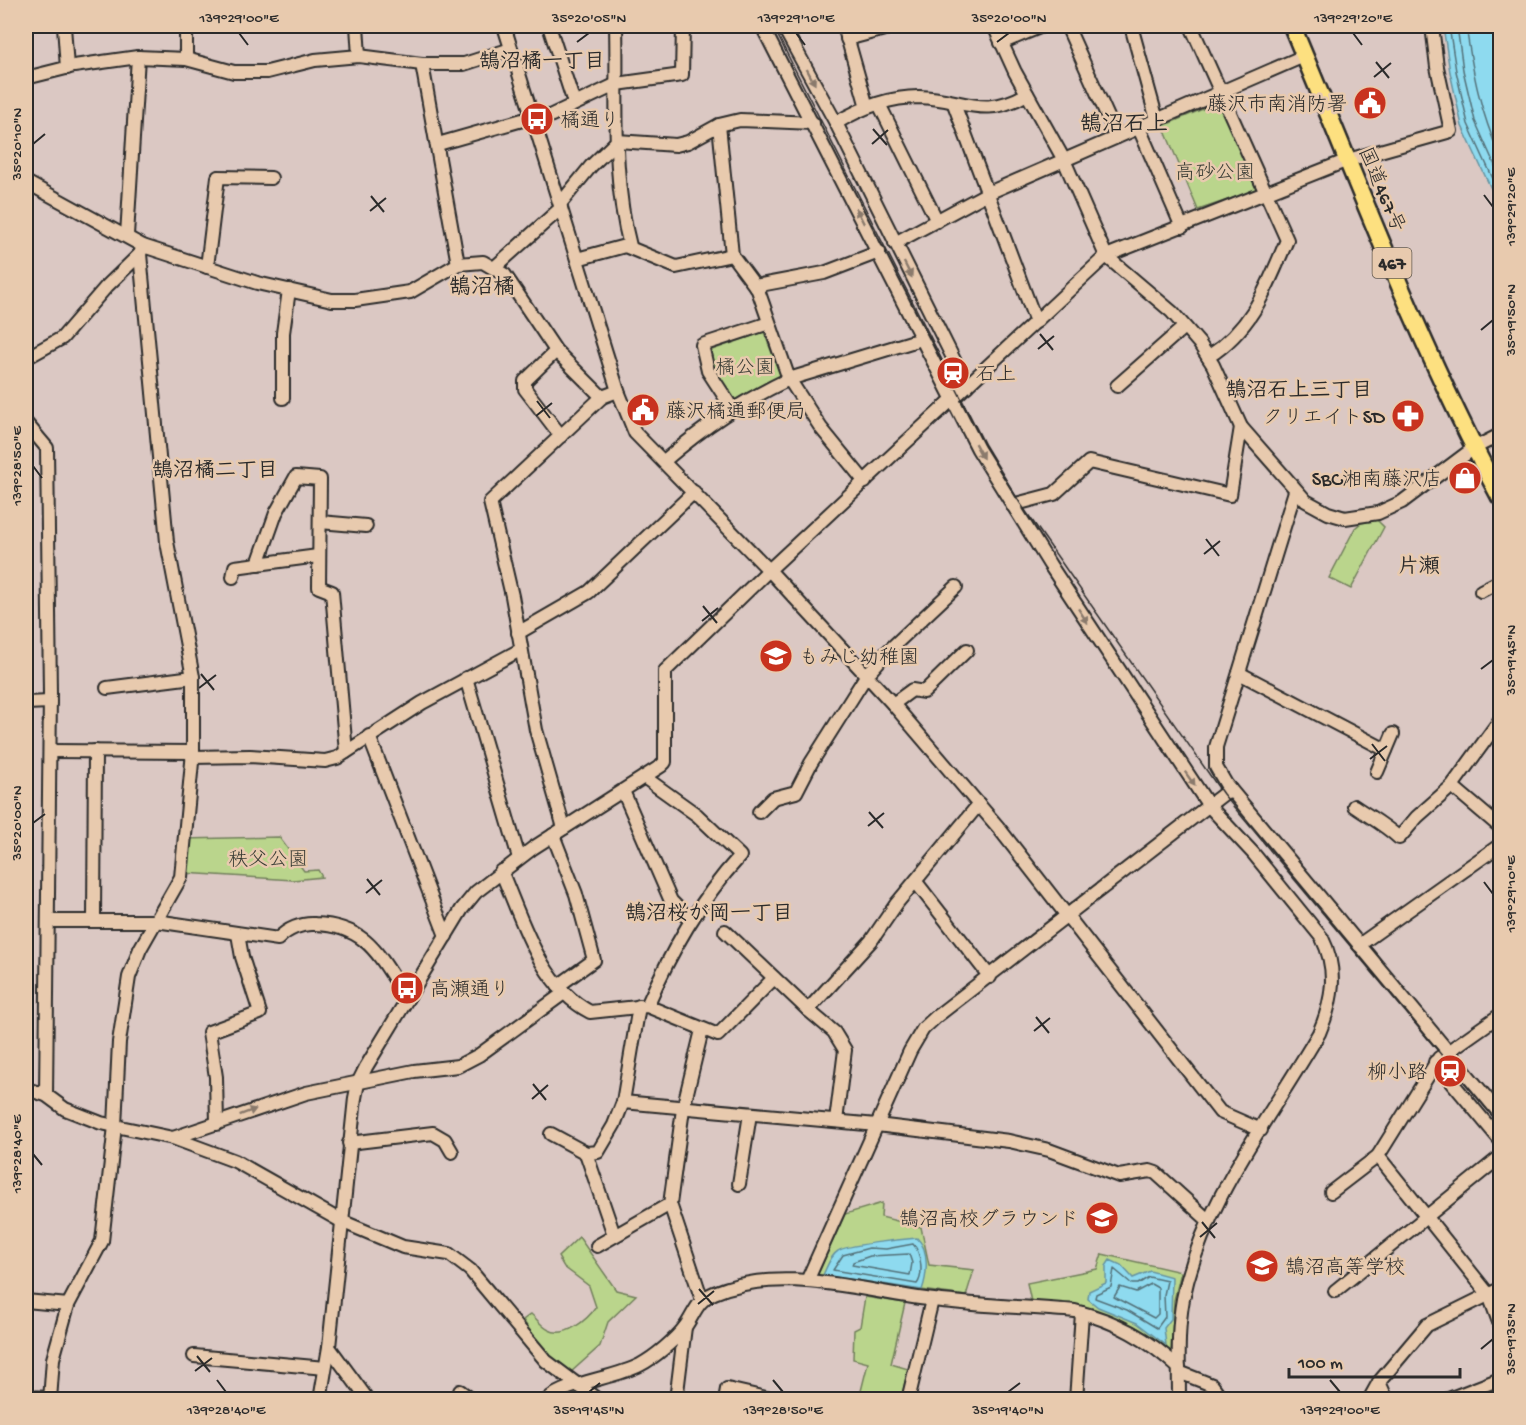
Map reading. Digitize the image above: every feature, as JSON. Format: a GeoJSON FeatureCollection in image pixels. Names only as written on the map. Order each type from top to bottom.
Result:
{"type":"FeatureCollection","features":[{"type":"Feature","properties":{"kind":"highway","name":"国道467号"},"geometry":{"type":"LineString","coordinates":[[1292,26],[1474,448],[1500,497]]}},
{"type":"Feature","properties":{"kind":"street"},"geometry":{"type":"LineString","coordinates":[[64,26],[67,68]]}},
{"type":"Feature","properties":{"kind":"street"},"geometry":{"type":"LineString","coordinates":[[186,26],[186,59]]}},
{"type":"Feature","properties":{"kind":"street"},"geometry":{"type":"LineString","coordinates":[[357,26],[359,56]]}},
{"type":"Feature","properties":{"kind":"street"},"geometry":{"type":"LineString","coordinates":[[549,26],[574,103]]}},
{"type":"Feature","properties":{"kind":"street"},"geometry":{"type":"LineString","coordinates":[[616,26],[617,141],[622,214],[630,246]]}},
{"type":"Feature","properties":{"kind":"street"},"geometry":{"type":"LineString","coordinates":[[438,144],[534,120],[617,84],[682,75],[683,26]]}},
{"type":"Feature","properties":{"kind":"street"},"geometry":{"type":"LineString","coordinates":[[762,26],[978,449],[1012,505],[1209,806],[1253,853],[1322,938],[1328,949],[1333,976],[1329,1011],[1319,1033],[1209,1221],[1191,1269],[1183,1301],[1179,1400]]}},
{"type":"Feature","properties":{"kind":"street"},"geometry":{"type":"LineString","coordinates":[[783,26],[836,123],[967,386]]}},
{"type":"Feature","properties":{"kind":"street"},"geometry":{"type":"LineString","coordinates":[[844,26],[873,105],[937,221]]}},
{"type":"Feature","properties":{"kind":"street"},"geometry":{"type":"LineString","coordinates":[[847,39],[896,26]]}},
{"type":"Feature","properties":{"kind":"street"},"geometry":{"type":"LineString","coordinates":[[994,26],[1027,94],[1064,160],[1107,256],[1172,312],[1208,357],[1241,426],[1306,501],[1328,513],[1345,518],[1378,513],[1402,502],[1474,448],[1500,435]]}},
{"type":"Feature","properties":{"kind":"street"},"geometry":{"type":"LineString","coordinates":[[1001,43],[1041,26]]}},
{"type":"Feature","properties":{"kind":"street"},"geometry":{"type":"LineString","coordinates":[[1067,26],[1117,137]]}},
{"type":"Feature","properties":{"kind":"street"},"geometry":{"type":"LineString","coordinates":[[1131,26],[1157,120]]}},
{"type":"Feature","properties":{"kind":"street"},"geometry":{"type":"LineString","coordinates":[[1191,26],[1287,240],[1252,316],[1237,336],[1208,357]]}},
{"type":"Feature","properties":{"kind":"street"},"geometry":{"type":"LineString","coordinates":[[320,1400],[329,1347],[349,1143],[358,1083],[446,936],[476,892],[519,858],[665,762],[665,671],[769,570],[1107,256],[1348,160],[1451,131],[1437,67],[1432,26]]}},
{"type":"Feature","properties":{"kind":"street"},"geometry":{"type":"LineString","coordinates":[[508,28],[511,49],[618,391],[634,433],[769,570],[893,704],[979,804],[1220,1112],[1261,1130]]}},
{"type":"Feature","properties":{"kind":"street"},"geometry":{"type":"LineString","coordinates":[[26,78],[67,68],[138,57],[186,59],[234,72],[267,72],[315,60],[359,56],[422,64],[464,64],[511,49]]}},
{"type":"Feature","properties":{"kind":"street"},"geometry":{"type":"LineString","coordinates":[[895,243],[986,194],[1304,56]]}},
{"type":"Feature","properties":{"kind":"street"},"geometry":{"type":"LineString","coordinates":[[127,235],[138,57]]}},
{"type":"Feature","properties":{"kind":"street"},"geometry":{"type":"LineString","coordinates":[[422,64],[458,264]]}},
{"type":"Feature","properties":{"kind":"street"},"geometry":{"type":"LineString","coordinates":[[836,123],[873,105],[917,97],[981,109],[1008,103],[1027,94]]}},
{"type":"Feature","properties":{"kind":"street"},"geometry":{"type":"LineString","coordinates":[[954,104],[1036,322]]}},
{"type":"Feature","properties":{"kind":"street"},"geometry":{"type":"LineString","coordinates":[[494,268],[560,206],[591,166],[617,141],[676,144],[688,142],[719,125],[758,119],[813,123]]}},
{"type":"Feature","properties":{"kind":"street"},"geometry":{"type":"LineString","coordinates":[[719,125],[732,255],[755,286],[789,379],[821,428],[865,482]]}},
{"type":"Feature","properties":{"kind":"street"},"geometry":{"type":"LineString","coordinates":[[1139,128],[1182,227]]}},
{"type":"Feature","properties":{"kind":"street"},"geometry":{"type":"LineString","coordinates":[[207,267],[218,177],[271,178]]}},
{"type":"Feature","properties":{"kind":"street"},"geometry":{"type":"LineString","coordinates":[[26,182],[127,235],[142,250],[332,300],[355,300],[410,292],[458,264],[483,262],[506,275],[556,351],[602,397]]}},
{"type":"Feature","properties":{"kind":"street"},"geometry":{"type":"LineString","coordinates":[[577,259],[616,247],[630,246],[676,267],[732,255]]}},
{"type":"Feature","properties":{"kind":"street"},"geometry":{"type":"LineString","coordinates":[[26,358],[50,347],[66,334],[106,287],[142,250]]}},
{"type":"Feature","properties":{"kind":"street"},"geometry":{"type":"LineString","coordinates":[[26,1397],[50,1399],[53,1359],[68,1305],[102,1241],[115,1126],[119,1042],[129,977],[156,921],[181,877],[192,754],[192,677],[189,632],[167,542],[142,250]]}},
{"type":"Feature","properties":{"kind":"street"},"geometry":{"type":"LineString","coordinates":[[755,286],[825,273],[879,252]]}},
{"type":"Feature","properties":{"kind":"street"},"geometry":{"type":"LineString","coordinates":[[283,398],[283,333],[289,290]]}},
{"type":"Feature","properties":{"kind":"street"},"geometry":{"type":"LineString","coordinates":[[732,408],[708,371],[702,345],[769,323]]}},
{"type":"Feature","properties":{"kind":"street"},"geometry":{"type":"LineString","coordinates":[[1117,386],[1184,327]]}},
{"type":"Feature","properties":{"kind":"street"},"geometry":{"type":"LineString","coordinates":[[664,461],[732,408],[789,379],[921,339]]}},
{"type":"Feature","properties":{"kind":"street"},"geometry":{"type":"LineString","coordinates":[[556,351],[525,381],[525,389],[561,436]]}},
{"type":"Feature","properties":{"kind":"street"},"geometry":{"type":"LineString","coordinates":[[564,828],[536,730],[490,502],[602,397],[618,391]]}},
{"type":"Feature","properties":{"kind":"street"},"geometry":{"type":"LineString","coordinates":[[26,423],[47,448],[50,751],[46,1095]]}},
{"type":"Feature","properties":{"kind":"street"},"geometry":{"type":"LineString","coordinates":[[1012,505],[1054,494],[1089,462],[1230,495],[1241,426]]}},
{"type":"Feature","properties":{"kind":"street"},"geometry":{"type":"LineString","coordinates":[[258,564],[276,513],[296,477],[320,479],[319,587],[332,592],[346,752]]}},
{"type":"Feature","properties":{"kind":"street"},"geometry":{"type":"LineString","coordinates":[[1295,491],[1215,758],[1219,773],[1500,1114]]}},
{"type":"Feature","properties":{"kind":"street"},"geometry":{"type":"LineString","coordinates":[[518,633],[589,592],[694,492]]}},
{"type":"Feature","properties":{"kind":"street"},"geometry":{"type":"LineString","coordinates":[[320,522],[366,526]]}},
{"type":"Feature","properties":{"kind":"street"},"geometry":{"type":"LineString","coordinates":[[233,577],[236,567],[318,556]]}},
{"type":"Feature","properties":{"kind":"street"},"geometry":{"type":"LineString","coordinates":[[1481,591],[1500,581]]}},
{"type":"Feature","properties":{"kind":"street"},"geometry":{"type":"LineString","coordinates":[[759,812],[773,798],[796,792],[811,763],[866,676],[887,652],[956,587]]}},
{"type":"Feature","properties":{"kind":"street"},"geometry":{"type":"LineString","coordinates":[[50,751],[250,756],[325,761],[346,752],[466,678],[520,650]]}},
{"type":"Feature","properties":{"kind":"street"},"geometry":{"type":"LineString","coordinates":[[893,704],[912,690],[924,692],[967,650]]}},
{"type":"Feature","properties":{"kind":"street"},"geometry":{"type":"LineString","coordinates":[[1239,673],[1386,750]]}},
{"type":"Feature","properties":{"kind":"street"},"geometry":{"type":"LineString","coordinates":[[107,688],[192,677]]}},
{"type":"Feature","properties":{"kind":"street"},"geometry":{"type":"LineString","coordinates":[[466,678],[519,858]]}},
{"type":"Feature","properties":{"kind":"street"},"geometry":{"type":"LineString","coordinates":[[26,703],[50,702]]}},
{"type":"Feature","properties":{"kind":"street"},"geometry":{"type":"LineString","coordinates":[[1354,806],[1371,818],[1377,819],[1400,838],[1417,817],[1452,786],[1500,720]]}},
{"type":"Feature","properties":{"kind":"street"},"geometry":{"type":"LineString","coordinates":[[1377,772],[1393,734]]}},
{"type":"Feature","properties":{"kind":"street"},"geometry":{"type":"LineString","coordinates":[[369,736],[446,936]]}},
{"type":"Feature","properties":{"kind":"street"},"geometry":{"type":"LineString","coordinates":[[94,920],[95,751]]}},
{"type":"Feature","properties":{"kind":"street"},"geometry":{"type":"LineString","coordinates":[[550,1134],[586,1153],[598,1152],[614,1125],[623,1102],[643,1006],[690,920],[707,894],[740,856],[697,815],[644,777]]}},
{"type":"Feature","properties":{"kind":"street"},"geometry":{"type":"LineString","coordinates":[[1452,786],[1500,827]]}},
{"type":"Feature","properties":{"kind":"street"},"geometry":{"type":"LineString","coordinates":[[807,1281],[910,1051],[923,1029],[1230,789]]}},
{"type":"Feature","properties":{"kind":"street"},"geometry":{"type":"LineString","coordinates":[[623,791],[671,901],[690,920]]}},
{"type":"Feature","properties":{"kind":"street"},"geometry":{"type":"LineString","coordinates":[[808,1010],[871,940],[879,927],[979,804]]}},
{"type":"Feature","properties":{"kind":"street"},"geometry":{"type":"LineString","coordinates":[[173,1138],[297,1096],[468,1062],[561,989],[594,960],[576,894],[553,835]]}},
{"type":"Feature","properties":{"kind":"street"},"geometry":{"type":"LineString","coordinates":[[1359,945],[1500,845]]}},
{"type":"Feature","properties":{"kind":"street"},"geometry":{"type":"LineString","coordinates":[[501,871],[543,963],[561,989],[590,1012],[643,1006],[718,1035],[774,978]]}},
{"type":"Feature","properties":{"kind":"street"},"geometry":{"type":"LineString","coordinates":[[916,882],[990,976]]}},
{"type":"Feature","properties":{"kind":"street"},"geometry":{"type":"LineString","coordinates":[[48,921],[156,921],[278,939],[286,931],[311,924],[344,927],[377,951],[408,999]]}},
{"type":"Feature","properties":{"kind":"street"},"geometry":{"type":"LineString","coordinates":[[724,931],[834,1032],[846,1050],[836,1121]]}},
{"type":"Feature","properties":{"kind":"street"},"geometry":{"type":"LineString","coordinates":[[217,1124],[216,1077],[209,1032],[260,1013],[242,957],[238,934]]}},
{"type":"Feature","properties":{"kind":"street"},"geometry":{"type":"LineString","coordinates":[[1331,1192],[1378,1156],[1435,1062],[1447,1050],[1500,1015]]}},
{"type":"Feature","properties":{"kind":"street"},"geometry":{"type":"LineString","coordinates":[[702,1030],[683,1109],[670,1204],[702,1300]]}},
{"type":"Feature","properties":{"kind":"street"},"geometry":{"type":"LineString","coordinates":[[1435,1062],[1500,1140]]}},
{"type":"Feature","properties":{"kind":"street"},"geometry":{"type":"LineString","coordinates":[[26,1089],[46,1095],[65,1109],[115,1126],[173,1138],[235,1161],[342,1221],[403,1247],[449,1254],[471,1270],[546,1361],[598,1400]]}},
{"type":"Feature","properties":{"kind":"street"},"geometry":{"type":"LineString","coordinates":[[623,1102],[877,1125],[1009,1140],[1049,1150],[1119,1176],[1150,1171],[1156,1173],[1209,1221]]}},
{"type":"Feature","properties":{"kind":"street"},"geometry":{"type":"LineString","coordinates":[[739,1184],[750,1114]]}},
{"type":"Feature","properties":{"kind":"street"},"geometry":{"type":"LineString","coordinates":[[349,1143],[434,1133],[445,1140],[452,1152]]}},
{"type":"Feature","properties":{"kind":"street"},"geometry":{"type":"LineString","coordinates":[[586,1153],[614,1235]]}},
{"type":"Feature","properties":{"kind":"street"},"geometry":{"type":"LineString","coordinates":[[1378,1156],[1427,1216],[1495,1292],[1500,1325]]}},
{"type":"Feature","properties":{"kind":"street"},"geometry":{"type":"LineString","coordinates":[[1335,1291],[1500,1157]]}},
{"type":"Feature","properties":{"kind":"street"},"geometry":{"type":"LineString","coordinates":[[597,1246],[670,1204]]}},
{"type":"Feature","properties":{"kind":"street"},"geometry":{"type":"LineString","coordinates":[[547,1400],[558,1392],[641,1365],[685,1327],[702,1300],[715,1293],[754,1282],[807,1281],[932,1300],[1082,1313],[1123,1327],[1141,1337],[1179,1370],[1212,1385],[1223,1400]]}},
{"type":"Feature","properties":{"kind":"street"},"geometry":{"type":"LineString","coordinates":[[1369,1400],[1379,1382],[1427,1325],[1495,1292]]}},
{"type":"Feature","properties":{"kind":"street"},"geometry":{"type":"LineString","coordinates":[[908,1400],[932,1300]]}},
{"type":"Feature","properties":{"kind":"street"},"geometry":{"type":"LineString","coordinates":[[26,1301],[68,1305]]}},
{"type":"Feature","properties":{"kind":"street"},"geometry":{"type":"LineString","coordinates":[[1076,1400],[1082,1313]]}},
{"type":"Feature","properties":{"kind":"street"},"geometry":{"type":"LineString","coordinates":[[675,1400],[685,1327]]}},
{"type":"Feature","properties":{"kind":"street"},"geometry":{"type":"LineString","coordinates":[[329,1347],[368,1400]]}},
{"type":"Feature","properties":{"kind":"street"},"geometry":{"type":"LineString","coordinates":[[194,1355],[325,1368]]}},
{"type":"Feature","properties":{"kind":"street"},"geometry":{"type":"LineString","coordinates":[[1446,1400],[1500,1379]]}},
{"type":"Feature","properties":{"kind":"street"},"geometry":{"type":"LineString","coordinates":[[1379,1382],[1387,1400]]}},
{"type":"Feature","properties":{"kind":"street"},"geometry":{"type":"LineString","coordinates":[[724,1400],[727,1389],[775,1400]]}},
{"type":"Feature","properties":{"kind":"street"},"geometry":{"type":"LineString","coordinates":[[460,1391],[472,1400]]}},
{"type":"Feature","properties":{"kind":"green space","name":"高砂公園"},"geometry":{"type":"Polygon","coordinates":[[[1219,102],[1257,190],[1198,210],[1163,126],[1219,102]]]}},
{"type":"Feature","properties":{"kind":"green space","name":"橘公園"},"geometry":{"type":"Polygon","coordinates":[[[764,332],[781,377],[735,400],[714,370],[709,351],[764,332]]]}},
{"type":"Feature","properties":{"kind":"green space"},"geometry":{"type":"Polygon","coordinates":[[[1377,520],[1384,527],[1351,589],[1329,578],[1355,528],[1361,523],[1377,520]]]}},
{"type":"Feature","properties":{"kind":"green space","name":"秩父公園"},"geometry":{"type":"Polygon","coordinates":[[[279,837],[304,871],[318,870],[322,877],[293,880],[184,873],[184,839],[279,837]]]}},
{"type":"Feature","properties":{"kind":"green space"},"geometry":{"type":"Polygon","coordinates":[[[882,1203],[881,1217],[921,1227],[929,1265],[974,1270],[966,1296],[817,1276],[845,1214],[882,1203]]]}},
{"type":"Feature","properties":{"kind":"green space"},"geometry":{"type":"Polygon","coordinates":[[[579,1237],[616,1290],[636,1295],[608,1322],[600,1346],[571,1372],[542,1350],[523,1320],[531,1314],[546,1329],[562,1332],[582,1322],[596,1307],[589,1286],[564,1267],[558,1257],[579,1237]]]}},
{"type":"Feature","properties":{"kind":"green space"},"geometry":{"type":"Polygon","coordinates":[[[1102,1254],[1181,1272],[1174,1300],[1171,1352],[1156,1339],[1123,1320],[1070,1305],[1031,1302],[1027,1283],[1097,1269],[1102,1254]]]}},
{"type":"Feature","properties":{"kind":"green space"},"geometry":{"type":"Polygon","coordinates":[[[865,1297],[905,1303],[891,1364],[908,1369],[901,1399],[859,1399],[868,1363],[853,1359],[854,1330],[860,1327],[865,1297]]]}},
{"type":"Feature","properties":{"kind":"water"},"geometry":{"type":"Polygon","coordinates":[[[1443,26],[1500,26],[1500,208],[1462,126],[1443,26]]]}},
{"type":"Feature","properties":{"kind":"water"},"geometry":{"type":"Polygon","coordinates":[[[917,1238],[926,1256],[922,1290],[823,1275],[833,1256],[843,1249],[917,1238]]]}},
{"type":"Feature","properties":{"kind":"water"},"geometry":{"type":"Polygon","coordinates":[[[1110,1260],[1121,1265],[1133,1278],[1150,1271],[1172,1277],[1171,1319],[1164,1328],[1166,1345],[1137,1323],[1098,1307],[1088,1299],[1089,1291],[1106,1283],[1106,1266],[1110,1260]]]}},
{"type":"Feature","properties":{"kind":"tram line"},"geometry":{"type":"LineString","coordinates":[[773,26],[985,445],[1020,503],[1223,794],[1500,1125]]}},
{"type":"Feature","properties":{"kind":"place","name":"藤沢市南消防署"},"geometry":{"type":"Point","coordinates":[1370,103]}},
{"type":"Feature","properties":{"kind":"place","name":"橘通り"},"geometry":{"type":"Point","coordinates":[537,119]}},
{"type":"Feature","properties":{"kind":"place","name":"石上"},"geometry":{"type":"Point","coordinates":[953,373]}},
{"type":"Feature","properties":{"kind":"place","name":"藤沢橘通郵便局"},"geometry":{"type":"Point","coordinates":[643,410]}},
{"type":"Feature","properties":{"kind":"place","name":"クリエイトSD"},"geometry":{"type":"Point","coordinates":[1408,416]}},
{"type":"Feature","properties":{"kind":"place","name":"SBC湘南藤沢店"},"geometry":{"type":"Point","coordinates":[1465,478]}},
{"type":"Feature","properties":{"kind":"place","name":"もみじ幼稚園"},"geometry":{"type":"Point","coordinates":[776,656]}},
{"type":"Feature","properties":{"kind":"place","name":"高瀬通り"},"geometry":{"type":"Point","coordinates":[407,988]}},
{"type":"Feature","properties":{"kind":"place","name":"柳小路"},"geometry":{"type":"Point","coordinates":[1450,1071]}},
{"type":"Feature","properties":{"kind":"place","name":"鵠沼高校グラウンド"},"geometry":{"type":"Point","coordinates":[1102,1218]}},
{"type":"Feature","properties":{"kind":"place","name":"鵠沼高等学校"},"geometry":{"type":"Point","coordinates":[1262,1266]}},
{"type":"Feature","properties":{"kind":"district","name":"鵠沼橘一丁目"},"geometry":{"type":"Point","coordinates":[542,60]}},
{"type":"Feature","properties":{"kind":"district","name":"鵠沼石上"},"geometry":{"type":"Point","coordinates":[1124,122]}},
{"type":"Feature","properties":{"kind":"district","name":"鵠沼橘"},"geometry":{"type":"Point","coordinates":[482,285]}},
{"type":"Feature","properties":{"kind":"district","name":"鵠沼石上三丁目"},"geometry":{"type":"Point","coordinates":[1299,389]}},
{"type":"Feature","properties":{"kind":"district","name":"鵠沼橘二丁目"},"geometry":{"type":"Point","coordinates":[215,469]}},
{"type":"Feature","properties":{"kind":"district","name":"片瀬"},"geometry":{"type":"Point","coordinates":[1419,565]}},
{"type":"Feature","properties":{"kind":"district","name":"鵠沼桜が岡一丁目"},"geometry":{"type":"Point","coordinates":[709,912]}}]}
